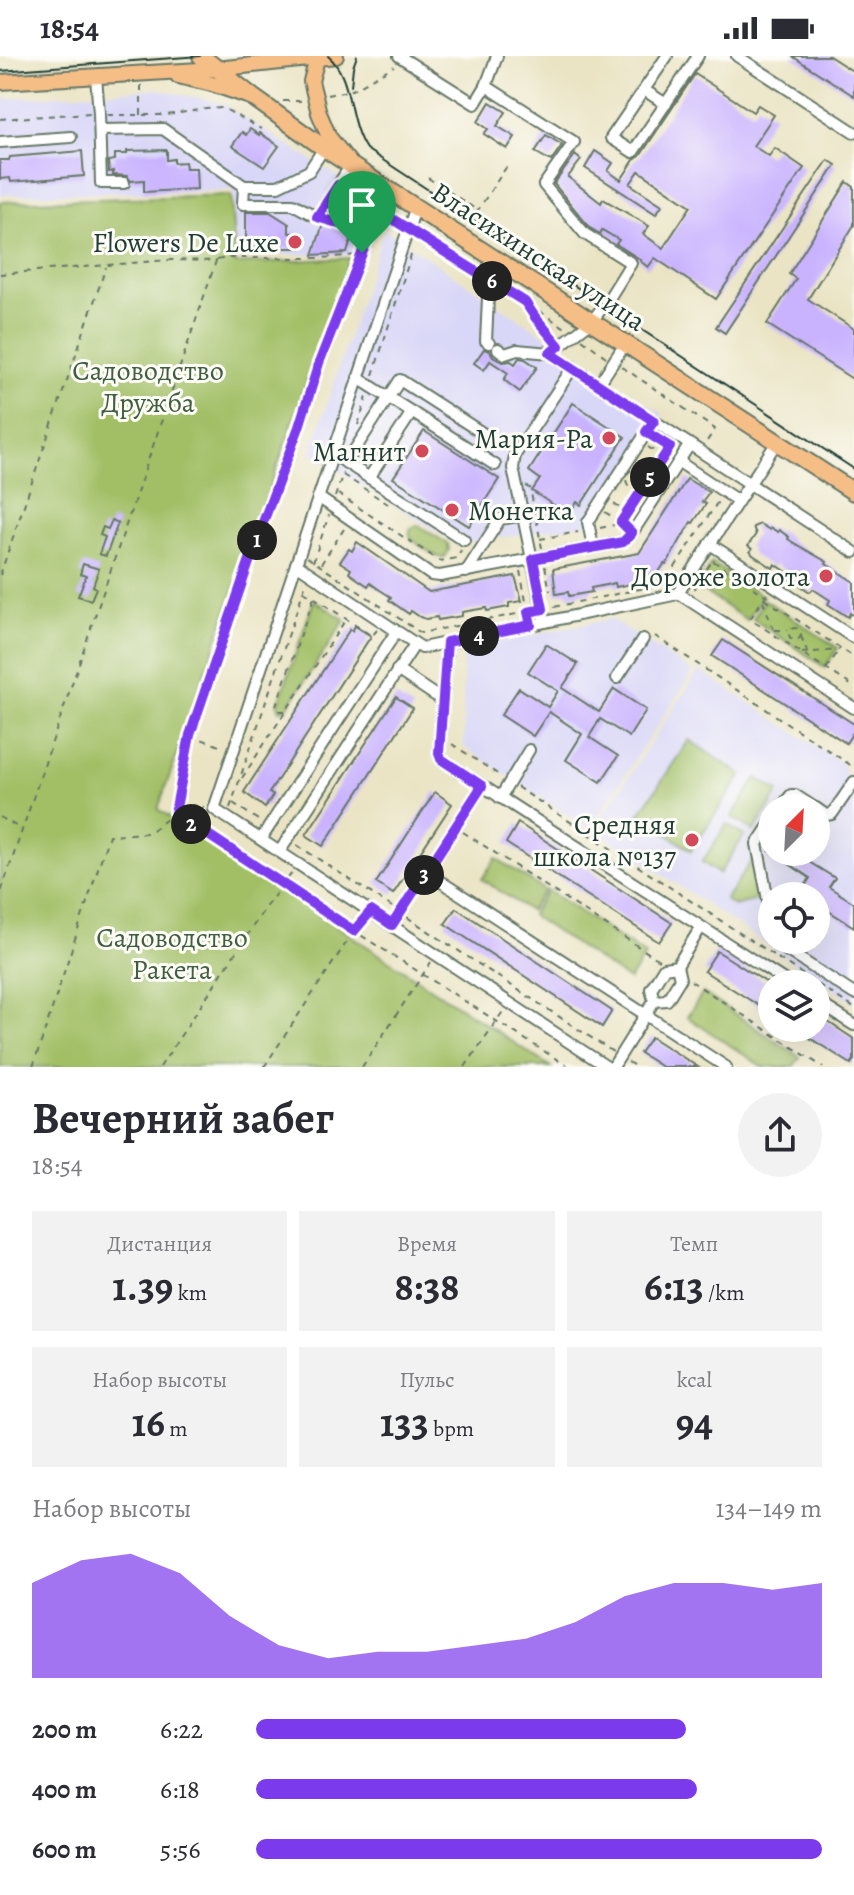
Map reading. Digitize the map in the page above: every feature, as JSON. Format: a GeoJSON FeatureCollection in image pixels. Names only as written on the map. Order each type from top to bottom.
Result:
{"type":"FeatureCollection","features":[{"type":"Feature","properties":{"kind":"highway","name":"Власихинская улица"},"geometry":{"type":"LineString","coordinates":[[201,56],[324,148],[854,492]]}},
{"type":"Feature","properties":{"kind":"main road"},"geometry":{"type":"LineString","coordinates":[[146,79],[336,56]]}},
{"type":"Feature","properties":{"kind":"main road"},"geometry":{"type":"LineString","coordinates":[[317,59],[311,81],[319,113],[329,137],[351,165]]}},
{"type":"Feature","properties":{"kind":"main road"},"geometry":{"type":"LineString","coordinates":[[0,82],[96,77],[189,78],[254,98]]}},
{"type":"Feature","properties":{"kind":"street"},"geometry":{"type":"LineString","coordinates":[[403,59],[475,104],[486,86],[497,56]]}},
{"type":"Feature","properties":{"kind":"street"},"geometry":{"type":"LineString","coordinates":[[667,56],[611,138],[633,152],[698,56]]}},
{"type":"Feature","properties":{"kind":"street"},"geometry":{"type":"LineString","coordinates":[[737,56],[854,132]]}},
{"type":"Feature","properties":{"kind":"street"},"geometry":{"type":"LineString","coordinates":[[96,77],[101,183],[124,183]]}},
{"type":"Feature","properties":{"kind":"street"},"geometry":{"type":"LineString","coordinates":[[486,86],[574,142],[544,185],[585,234],[631,263],[592,321],[555,349],[517,350],[505,354],[486,341],[490,255]]}},
{"type":"Feature","properties":{"kind":"street"},"geometry":{"type":"LineString","coordinates":[[644,90],[666,104]]}},
{"type":"Feature","properties":{"kind":"street"},"geometry":{"type":"LineString","coordinates":[[100,130],[163,129],[244,186],[278,186],[309,171],[324,148]]}},
{"type":"Feature","properties":{"kind":"street"},"geometry":{"type":"LineString","coordinates":[[0,142],[71,137]]}},
{"type":"Feature","properties":{"kind":"street"},"geometry":{"type":"LineString","coordinates":[[244,186],[243,204],[293,204],[317,217],[351,165]]}},
{"type":"Feature","properties":{"kind":"street"},"geometry":{"type":"LineString","coordinates":[[416,206],[214,809],[610,1067],[654,1001],[651,989],[664,968],[675,968]]}},
{"type":"Feature","properties":{"kind":"street"},"geometry":{"type":"LineString","coordinates":[[599,384],[625,344]]}},
{"type":"Feature","properties":{"kind":"street"},"geometry":{"type":"LineString","coordinates":[[555,349],[573,367],[854,552]]}},
{"type":"Feature","properties":{"kind":"street"},"geometry":{"type":"LineString","coordinates":[[545,622],[513,468],[515,455],[573,367]]}},
{"type":"Feature","properties":{"kind":"street"},"geometry":{"type":"LineString","coordinates":[[358,378],[495,465]]}},
{"type":"Feature","properties":{"kind":"street"},"geometry":{"type":"LineString","coordinates":[[346,463],[400,380],[487,436],[476,453]]}},
{"type":"Feature","properties":{"kind":"street"},"geometry":{"type":"LineString","coordinates":[[369,478],[412,412]]}},
{"type":"Feature","properties":{"kind":"street"},"geometry":{"type":"LineString","coordinates":[[593,547],[588,522],[654,421]]}},
{"type":"Feature","properties":{"kind":"street"},"geometry":{"type":"LineString","coordinates":[[683,596],[710,544],[777,442]]}},
{"type":"Feature","properties":{"kind":"street"},"geometry":{"type":"LineString","coordinates":[[318,497],[431,575],[440,576],[623,542],[690,444]]}},
{"type":"Feature","properties":{"kind":"street"},"geometry":{"type":"LineString","coordinates":[[333,454],[463,545]]}},
{"type":"Feature","properties":{"kind":"street"},"geometry":{"type":"LineString","coordinates":[[679,461],[738,501]]}},
{"type":"Feature","properties":{"kind":"street"},"geometry":{"type":"LineString","coordinates":[[466,572],[500,519],[523,515]]}},
{"type":"Feature","properties":{"kind":"street"},"geometry":{"type":"LineString","coordinates":[[710,544],[854,638]]}},
{"type":"Feature","properties":{"kind":"street"},"geometry":{"type":"LineString","coordinates":[[296,564],[394,636],[422,648],[673,595],[683,596],[854,708]]}},
{"type":"Feature","properties":{"kind":"street"},"geometry":{"type":"LineString","coordinates":[[261,839],[394,636]]}},
{"type":"Feature","properties":{"kind":"street"},"geometry":{"type":"LineString","coordinates":[[617,678],[643,639]]}},
{"type":"Feature","properties":{"kind":"street"},"geometry":{"type":"LineString","coordinates":[[447,642],[441,759],[768,970]]}},
{"type":"Feature","properties":{"kind":"street"},"geometry":{"type":"LineString","coordinates":[[280,851],[415,644]]}},
{"type":"Feature","properties":{"kind":"street"},"geometry":{"type":"LineString","coordinates":[[397,670],[442,700]]}},
{"type":"Feature","properties":{"kind":"street"},"geometry":{"type":"LineString","coordinates":[[500,798],[529,750]]}},
{"type":"Feature","properties":{"kind":"street"},"geometry":{"type":"LineString","coordinates":[[830,814],[854,782]]}},
{"type":"Feature","properties":{"kind":"street"},"geometry":{"type":"LineString","coordinates":[[392,925],[482,786]]}},
{"type":"Feature","properties":{"kind":"street"},"geometry":{"type":"LineString","coordinates":[[426,872],[726,1067]]}},
{"type":"Feature","properties":{"kind":"street"},"geometry":{"type":"LineString","coordinates":[[675,968],[701,927]]}},
{"type":"Feature","properties":{"kind":"street"},"geometry":{"type":"LineString","coordinates":[[792,954],[854,994]]}},
{"type":"Feature","properties":{"kind":"street"},"geometry":{"type":"LineString","coordinates":[[654,1001],[667,1000],[680,979],[675,968]]}},
{"type":"Feature","properties":{"kind":"street"},"geometry":{"type":"LineString","coordinates":[[830,1010],[854,1025]]}},
{"type":"Feature","properties":{"kind":"path"},"geometry":{"type":"LineString","coordinates":[[322,96],[352,90],[403,59]]}},
{"type":"Feature","properties":{"kind":"path"},"geometry":{"type":"LineString","coordinates":[[141,116],[146,79]]}},
{"type":"Feature","properties":{"kind":"path"},"geometry":{"type":"LineString","coordinates":[[281,101],[309,100]]}},
{"type":"Feature","properties":{"kind":"path"},"geometry":{"type":"LineString","coordinates":[[0,119],[99,113],[167,115],[223,108],[261,129]]}},
{"type":"Feature","properties":{"kind":"path"},"geometry":{"type":"LineString","coordinates":[[470,222],[507,166]]}},
{"type":"Feature","properties":{"kind":"path"},"geometry":{"type":"LineString","coordinates":[[428,178],[478,211]]}},
{"type":"Feature","properties":{"kind":"path"},"geometry":{"type":"LineString","coordinates":[[338,185],[575,334],[715,429],[700,451]]}},
{"type":"Feature","properties":{"kind":"path"},"geometry":{"type":"LineString","coordinates":[[33,1067],[109,835],[148,833],[175,813],[190,735],[319,363],[368,238],[365,231],[317,217]]}},
{"type":"Feature","properties":{"kind":"path"},"geometry":{"type":"LineString","coordinates":[[358,424],[413,251]]}},
{"type":"Feature","properties":{"kind":"path"},"geometry":{"type":"LineString","coordinates":[[0,274],[169,260],[323,258],[362,253]]}},
{"type":"Feature","properties":{"kind":"path"},"geometry":{"type":"LineString","coordinates":[[0,895],[216,261]]}},
{"type":"Feature","properties":{"kind":"path"},"geometry":{"type":"LineString","coordinates":[[0,575],[106,265]]}},
{"type":"Feature","properties":{"kind":"path"},"geometry":{"type":"LineString","coordinates":[[525,302],[555,349]]}},
{"type":"Feature","properties":{"kind":"path"},"geometry":{"type":"LineString","coordinates":[[643,437],[670,447],[679,461]]}},
{"type":"Feature","properties":{"kind":"path"},"geometry":{"type":"LineString","coordinates":[[643,437],[663,457],[679,461]]}},
{"type":"Feature","properties":{"kind":"path"},"geometry":{"type":"LineString","coordinates":[[620,523],[670,447]]}},
{"type":"Feature","properties":{"kind":"path"},"geometry":{"type":"LineString","coordinates":[[269,827],[232,803],[346,463]]}},
{"type":"Feature","properties":{"kind":"path"},"geometry":{"type":"LineString","coordinates":[[634,469],[642,471],[647,477],[645,485],[638,489],[631,488],[626,481],[628,473],[634,469]]}},
{"type":"Feature","properties":{"kind":"path"},"geometry":{"type":"LineString","coordinates":[[336,492],[440,561],[457,558],[463,545]]}},
{"type":"Feature","properties":{"kind":"path"},"geometry":{"type":"LineString","coordinates":[[300,552],[421,633],[664,584],[724,492]]}},
{"type":"Feature","properties":{"kind":"path"},"geometry":{"type":"LineString","coordinates":[[609,501],[627,513]]}},
{"type":"Feature","properties":{"kind":"path"},"geometry":{"type":"LineString","coordinates":[[598,507],[632,533]]}},
{"type":"Feature","properties":{"kind":"path"},"geometry":{"type":"LineString","coordinates":[[320,565],[350,519]]}},
{"type":"Feature","properties":{"kind":"path"},"geometry":{"type":"LineString","coordinates":[[683,596],[713,561],[854,656]]}},
{"type":"Feature","properties":{"kind":"path"},"geometry":{"type":"LineString","coordinates":[[518,562],[528,612]]}},
{"type":"Feature","properties":{"kind":"path"},"geometry":{"type":"LineString","coordinates":[[773,585],[750,619],[854,687]]}},
{"type":"Feature","properties":{"kind":"path"},"geometry":{"type":"LineString","coordinates":[[303,591],[372,636],[376,630],[394,636]]}},
{"type":"Feature","properties":{"kind":"path"},"geometry":{"type":"LineString","coordinates":[[286,711],[279,711],[276,706],[314,597]]}},
{"type":"Feature","properties":{"kind":"path"},"geometry":{"type":"LineString","coordinates":[[764,598],[776,636]]}},
{"type":"Feature","properties":{"kind":"path"},"geometry":{"type":"LineString","coordinates":[[239,783],[346,619]]}},
{"type":"Feature","properties":{"kind":"path"},"geometry":{"type":"LineString","coordinates":[[799,628],[802,623]]}},
{"type":"Feature","properties":{"kind":"path"},"geometry":{"type":"LineString","coordinates":[[774,630],[799,628]]}},
{"type":"Feature","properties":{"kind":"path"},"geometry":{"type":"LineString","coordinates":[[799,628],[808,652]]}},
{"type":"Feature","properties":{"kind":"path"},"geometry":{"type":"LineString","coordinates":[[790,629],[792,639]]}},
{"type":"Feature","properties":{"kind":"path"},"geometry":{"type":"LineString","coordinates":[[655,636],[849,764],[854,771]]}},
{"type":"Feature","properties":{"kind":"path"},"geometry":{"type":"LineString","coordinates":[[792,639],[801,636]]}},
{"type":"Feature","properties":{"kind":"path"},"geometry":{"type":"LineString","coordinates":[[788,644],[792,639]]}},
{"type":"Feature","properties":{"kind":"path"},"geometry":{"type":"LineString","coordinates":[[801,653],[840,649]]}},
{"type":"Feature","properties":{"kind":"path"},"geometry":{"type":"LineString","coordinates":[[826,669],[840,649]]}},
{"type":"Feature","properties":{"kind":"path"},"geometry":{"type":"LineString","coordinates":[[190,735],[233,750]]}},
{"type":"Feature","properties":{"kind":"path"},"geometry":{"type":"LineString","coordinates":[[452,744],[854,1008]]}},
{"type":"Feature","properties":{"kind":"path"},"geometry":{"type":"LineString","coordinates":[[177,803],[214,809]]}},
{"type":"Feature","properties":{"kind":"path"},"geometry":{"type":"LineString","coordinates":[[175,813],[283,886],[567,1066]]}},
{"type":"Feature","properties":{"kind":"path"},"geometry":{"type":"LineString","coordinates":[[0,817],[22,830]]}},
{"type":"Feature","properties":{"kind":"path"},"geometry":{"type":"LineString","coordinates":[[456,827],[823,1067]]}},
{"type":"Feature","properties":{"kind":"path"},"geometry":{"type":"LineString","coordinates":[[288,839],[636,1067]]}},
{"type":"Feature","properties":{"kind":"path"},"geometry":{"type":"LineString","coordinates":[[160,1067],[298,863]]}},
{"type":"Feature","properties":{"kind":"path"},"geometry":{"type":"LineString","coordinates":[[264,1067],[354,931],[371,911]]}},
{"type":"Feature","properties":{"kind":"path"},"geometry":{"type":"LineString","coordinates":[[362,1067],[436,954]]}},
{"type":"Feature","properties":{"kind":"path"},"geometry":{"type":"LineString","coordinates":[[465,1067],[510,1003]]}},
{"type":"Feature","properties":{"kind":"shaded area"},"geometry":{"type":"Polygon","coordinates":[[[157,89],[221,103],[377,201],[352,254],[236,255],[233,190],[0,195],[0,99],[157,89]]]}},
{"type":"Feature","properties":{"kind":"shaded area"},"geometry":{"type":"Polygon","coordinates":[[[384,229],[663,414],[592,523],[457,544],[311,453],[384,229]]]}},
{"type":"Feature","properties":{"kind":"shaded area"},"geometry":{"type":"Polygon","coordinates":[[[611,619],[693,672],[589,829],[464,747],[463,649],[611,619]]]}},
{"type":"Feature","properties":{"kind":"shaded area","name":"Средняя школа №137"},"geometry":{"type":"Polygon","coordinates":[[[699,670],[843,764],[845,775],[854,780],[854,1003],[830,987],[830,970],[805,970],[781,954],[830,954],[830,882],[758,882],[758,939],[594,829],[699,670]]]}},
{"type":"Feature","properties":{"kind":"green space","name":"Садоводство Дружба"},"geometry":{"type":"Polygon","coordinates":[[[231,195],[235,264],[350,258],[158,809],[551,1067],[0,1067],[0,202],[231,195]]]}},
{"type":"Feature","properties":{"kind":"green space"},"geometry":{"type":"Polygon","coordinates":[[[418,525],[448,544],[446,556],[436,556],[411,538],[410,529],[418,525]]]}},
{"type":"Feature","properties":{"kind":"green space"},"geometry":{"type":"Polygon","coordinates":[[[712,563],[763,596],[747,620],[697,587],[712,563]]]}},
{"type":"Feature","properties":{"kind":"green space"},"geometry":{"type":"Polygon","coordinates":[[[314,600],[345,620],[286,709],[280,710],[278,705],[314,600]]]}},
{"type":"Feature","properties":{"kind":"green space"},"geometry":{"type":"Polygon","coordinates":[[[765,600],[838,648],[825,667],[753,619],[765,600]]]}},
{"type":"Feature","properties":{"kind":"green space"},"geometry":{"type":"Polygon","coordinates":[[[689,740],[742,775],[691,850],[639,815],[689,740]]]}},
{"type":"Feature","properties":{"kind":"green space"},"geometry":{"type":"Polygon","coordinates":[[[757,778],[779,792],[758,794],[758,825],[754,831],[732,817],[757,778]]]}},
{"type":"Feature","properties":{"kind":"green space"},"geometry":{"type":"Polygon","coordinates":[[[727,824],[744,836],[719,874],[702,862],[727,824]]]}},
{"type":"Feature","properties":{"kind":"green space"},"geometry":{"type":"Polygon","coordinates":[[[496,858],[544,890],[530,911],[482,879],[496,858]]]}},
{"type":"Feature","properties":{"kind":"green space"},"geometry":{"type":"Polygon","coordinates":[[[752,860],[758,883],[758,900],[734,906],[725,900],[752,860]]]}},
{"type":"Feature","properties":{"kind":"green space"},"geometry":{"type":"Polygon","coordinates":[[[547,890],[645,955],[629,980],[531,915],[547,890]]]}},
{"type":"Feature","properties":{"kind":"green space"},"geometry":{"type":"Polygon","coordinates":[[[703,993],[758,1029],[758,1042],[777,1042],[800,1057],[793,1067],[763,1067],[687,1017],[703,993]]]}},
{"type":"Feature","properties":{"kind":"building"},"geometry":{"type":"Polygon","coordinates":[[[792,56],[829,56],[854,72],[854,96],[792,56]]]}},
{"type":"Feature","properties":{"kind":"building"},"geometry":{"type":"Polygon","coordinates":[[[695,74],[753,112],[758,105],[774,115],[753,146],[769,156],[775,148],[804,168],[716,299],[655,258],[648,267],[616,244],[619,240],[602,230],[600,234],[590,228],[554,184],[575,155],[581,160],[568,177],[601,203],[603,199],[649,226],[643,234],[663,248],[691,206],[639,171],[630,184],[662,205],[656,214],[585,168],[595,151],[613,163],[608,171],[621,180],[695,74]]]}},
{"type":"Feature","properties":{"kind":"building"},"geometry":{"type":"Polygon","coordinates":[[[490,102],[506,112],[497,126],[515,137],[507,149],[484,134],[488,129],[478,122],[490,102]]]}},
{"type":"Feature","properties":{"kind":"building"},"geometry":{"type":"Polygon","coordinates":[[[250,129],[279,146],[264,167],[232,146],[242,132],[246,135],[250,129]]]}},
{"type":"Feature","properties":{"kind":"building"},"geometry":{"type":"Polygon","coordinates":[[[546,135],[562,145],[551,161],[535,152],[546,135]]]}},
{"type":"Feature","properties":{"kind":"building"},"geometry":{"type":"Polygon","coordinates":[[[167,150],[167,160],[185,162],[186,168],[196,168],[197,189],[144,192],[144,180],[131,181],[127,176],[109,172],[108,161],[115,160],[115,154],[167,150]]]}},
{"type":"Feature","properties":{"kind":"building"},"geometry":{"type":"Polygon","coordinates":[[[82,151],[84,176],[11,182],[10,178],[0,179],[0,160],[82,151]]]}},
{"type":"Feature","properties":{"kind":"building"},"geometry":{"type":"Polygon","coordinates":[[[828,160],[836,165],[725,333],[716,327],[828,160]]]}},
{"type":"Feature","properties":{"kind":"building"},"geometry":{"type":"Polygon","coordinates":[[[847,182],[854,187],[854,225],[808,299],[854,329],[854,380],[767,324],[796,279],[789,274],[847,182]]]}},
{"type":"Feature","properties":{"kind":"building"},"geometry":{"type":"Polygon","coordinates":[[[340,198],[360,206],[350,232],[353,233],[347,253],[313,255],[323,224],[329,226],[340,198]]]}},
{"type":"Feature","properties":{"kind":"building"},"geometry":{"type":"Polygon","coordinates":[[[246,212],[270,212],[289,224],[289,233],[302,233],[302,248],[246,248],[246,212]]]}},
{"type":"Feature","properties":{"kind":"building"},"geometry":{"type":"Polygon","coordinates":[[[484,349],[503,362],[515,364],[519,358],[537,367],[520,392],[504,380],[508,373],[490,361],[484,370],[474,363],[484,349]]]}},
{"type":"Feature","properties":{"kind":"building"},"geometry":{"type":"Polygon","coordinates":[[[573,403],[625,437],[581,505],[577,502],[569,515],[532,491],[540,479],[529,471],[573,403]]]}},
{"type":"Feature","properties":{"kind":"building"},"geometry":{"type":"Polygon","coordinates":[[[424,431],[499,479],[469,526],[393,478],[424,431]]]}},
{"type":"Feature","properties":{"kind":"building"},"geometry":{"type":"Polygon","coordinates":[[[687,479],[709,492],[702,502],[706,504],[659,572],[640,578],[640,582],[616,587],[615,583],[591,588],[592,592],[569,596],[568,592],[556,594],[553,569],[639,553],[687,479]]]}},
{"type":"Feature","properties":{"kind":"building"},"geometry":{"type":"Polygon","coordinates":[[[112,520],[118,523],[106,556],[99,554],[105,537],[100,535],[103,527],[108,529],[112,520]]]}},
{"type":"Feature","properties":{"kind":"building"},"geometry":{"type":"Polygon","coordinates":[[[760,524],[770,530],[779,530],[854,582],[854,616],[850,613],[848,617],[828,604],[830,600],[813,589],[810,592],[775,564],[773,568],[753,555],[748,546],[756,534],[753,527],[760,524]]]}},
{"type":"Feature","properties":{"kind":"building"},"geometry":{"type":"Polygon","coordinates":[[[357,542],[429,592],[515,576],[522,601],[509,603],[509,607],[462,612],[462,616],[438,620],[437,617],[420,617],[411,611],[409,614],[389,600],[391,597],[349,573],[351,569],[340,562],[357,542]]]}},
{"type":"Feature","properties":{"kind":"building"},"geometry":{"type":"Polygon","coordinates":[[[83,564],[99,569],[91,600],[78,596],[86,576],[80,574],[83,564]]]}},
{"type":"Feature","properties":{"kind":"building"},"geometry":{"type":"Polygon","coordinates":[[[355,626],[371,636],[269,793],[273,795],[265,808],[244,792],[350,629],[352,631],[355,626]]]}},
{"type":"Feature","properties":{"kind":"building"},"geometry":{"type":"Polygon","coordinates":[[[723,640],[854,724],[854,731],[846,743],[712,656],[723,640]]]}},
{"type":"Feature","properties":{"kind":"building"},"geometry":{"type":"Polygon","coordinates":[[[546,644],[578,664],[562,688],[599,712],[614,689],[646,710],[629,737],[600,719],[589,737],[618,756],[601,782],[566,760],[582,734],[549,712],[533,736],[501,715],[519,688],[548,707],[558,691],[528,672],[546,644]]]}},
{"type":"Feature","properties":{"kind":"building"},"geometry":{"type":"Polygon","coordinates":[[[396,697],[413,708],[323,846],[306,835],[396,697]]]}},
{"type":"Feature","properties":{"kind":"building"},"geometry":{"type":"Polygon","coordinates":[[[435,792],[452,804],[393,894],[376,883],[435,792]]]}},
{"type":"Feature","properties":{"kind":"building"},"geometry":{"type":"Polygon","coordinates":[[[518,823],[672,923],[659,942],[506,843],[518,823]]]}},
{"type":"Feature","properties":{"kind":"building"},"geometry":{"type":"Polygon","coordinates":[[[792,866],[816,866],[835,878],[830,886],[830,882],[808,882],[810,878],[792,866]]]}},
{"type":"Feature","properties":{"kind":"building"},"geometry":{"type":"Polygon","coordinates":[[[830,888],[854,903],[854,927],[830,912],[830,888]]]}},
{"type":"Feature","properties":{"kind":"building"},"geometry":{"type":"Polygon","coordinates":[[[456,908],[612,1011],[602,1027],[445,924],[456,908]]]}},
{"type":"Feature","properties":{"kind":"building"},"geometry":{"type":"Polygon","coordinates":[[[717,951],[758,977],[758,1005],[704,971],[717,951]]]}},
{"type":"Feature","properties":{"kind":"building"},"geometry":{"type":"Polygon","coordinates":[[[830,1023],[854,1039],[854,1060],[851,1064],[816,1042],[830,1042],[830,1023]]]}},
{"type":"Feature","properties":{"kind":"building"},"geometry":{"type":"Polygon","coordinates":[[[651,1037],[698,1067],[662,1067],[640,1053],[651,1037]]]}},
{"type":"Feature","properties":{"kind":"tram line"},"geometry":{"type":"LineString","coordinates":[[0,71],[200,56]]}},
{"type":"Feature","properties":{"kind":"tram line"},"geometry":{"type":"LineString","coordinates":[[328,56],[342,75],[356,126],[366,149],[854,469]]}},
{"type":"Feature","properties":{"kind":"tram line"},"geometry":{"type":"LineString","coordinates":[[351,86],[357,56]]}},
{"type":"Feature","properties":{"kind":"place","name":"Flowers De Luxe"},"geometry":{"type":"Point","coordinates":[295,242]}},
{"type":"Feature","properties":{"kind":"place","name":"Мария-Ра"},"geometry":{"type":"Point","coordinates":[609,438]}},
{"type":"Feature","properties":{"kind":"place","name":"Магнит"},"geometry":{"type":"Point","coordinates":[422,451]}},
{"type":"Feature","properties":{"kind":"place","name":"Монетка"},"geometry":{"type":"Point","coordinates":[452,510]}},
{"type":"Feature","properties":{"kind":"place","name":"Дороже золота"},"geometry":{"type":"Point","coordinates":[826,576]}},
{"type":"Feature","properties":{"kind":"place","name":"Средняя школа №137"},"geometry":{"type":"Point","coordinates":[692,840]}},
{"type":"Feature","properties":{"kind":"route"},"geometry":{"type":"LineString","coordinates":[[338,185],[525,302],[559,346],[550,353],[654,421],[646,432],[670,447],[621,522],[632,533],[623,542],[533,559],[543,609],[528,612],[531,625],[447,642],[439,753],[441,759],[482,786],[392,925],[371,911],[354,931],[175,813],[190,735],[319,363],[362,253],[368,238],[365,231],[317,217],[338,185]]}},
{"type":"Feature","properties":{"kind":"park label","name":"Садоводство Ракета"},"geometry":{"type":"Point","coordinates":[172,953]}}]}
